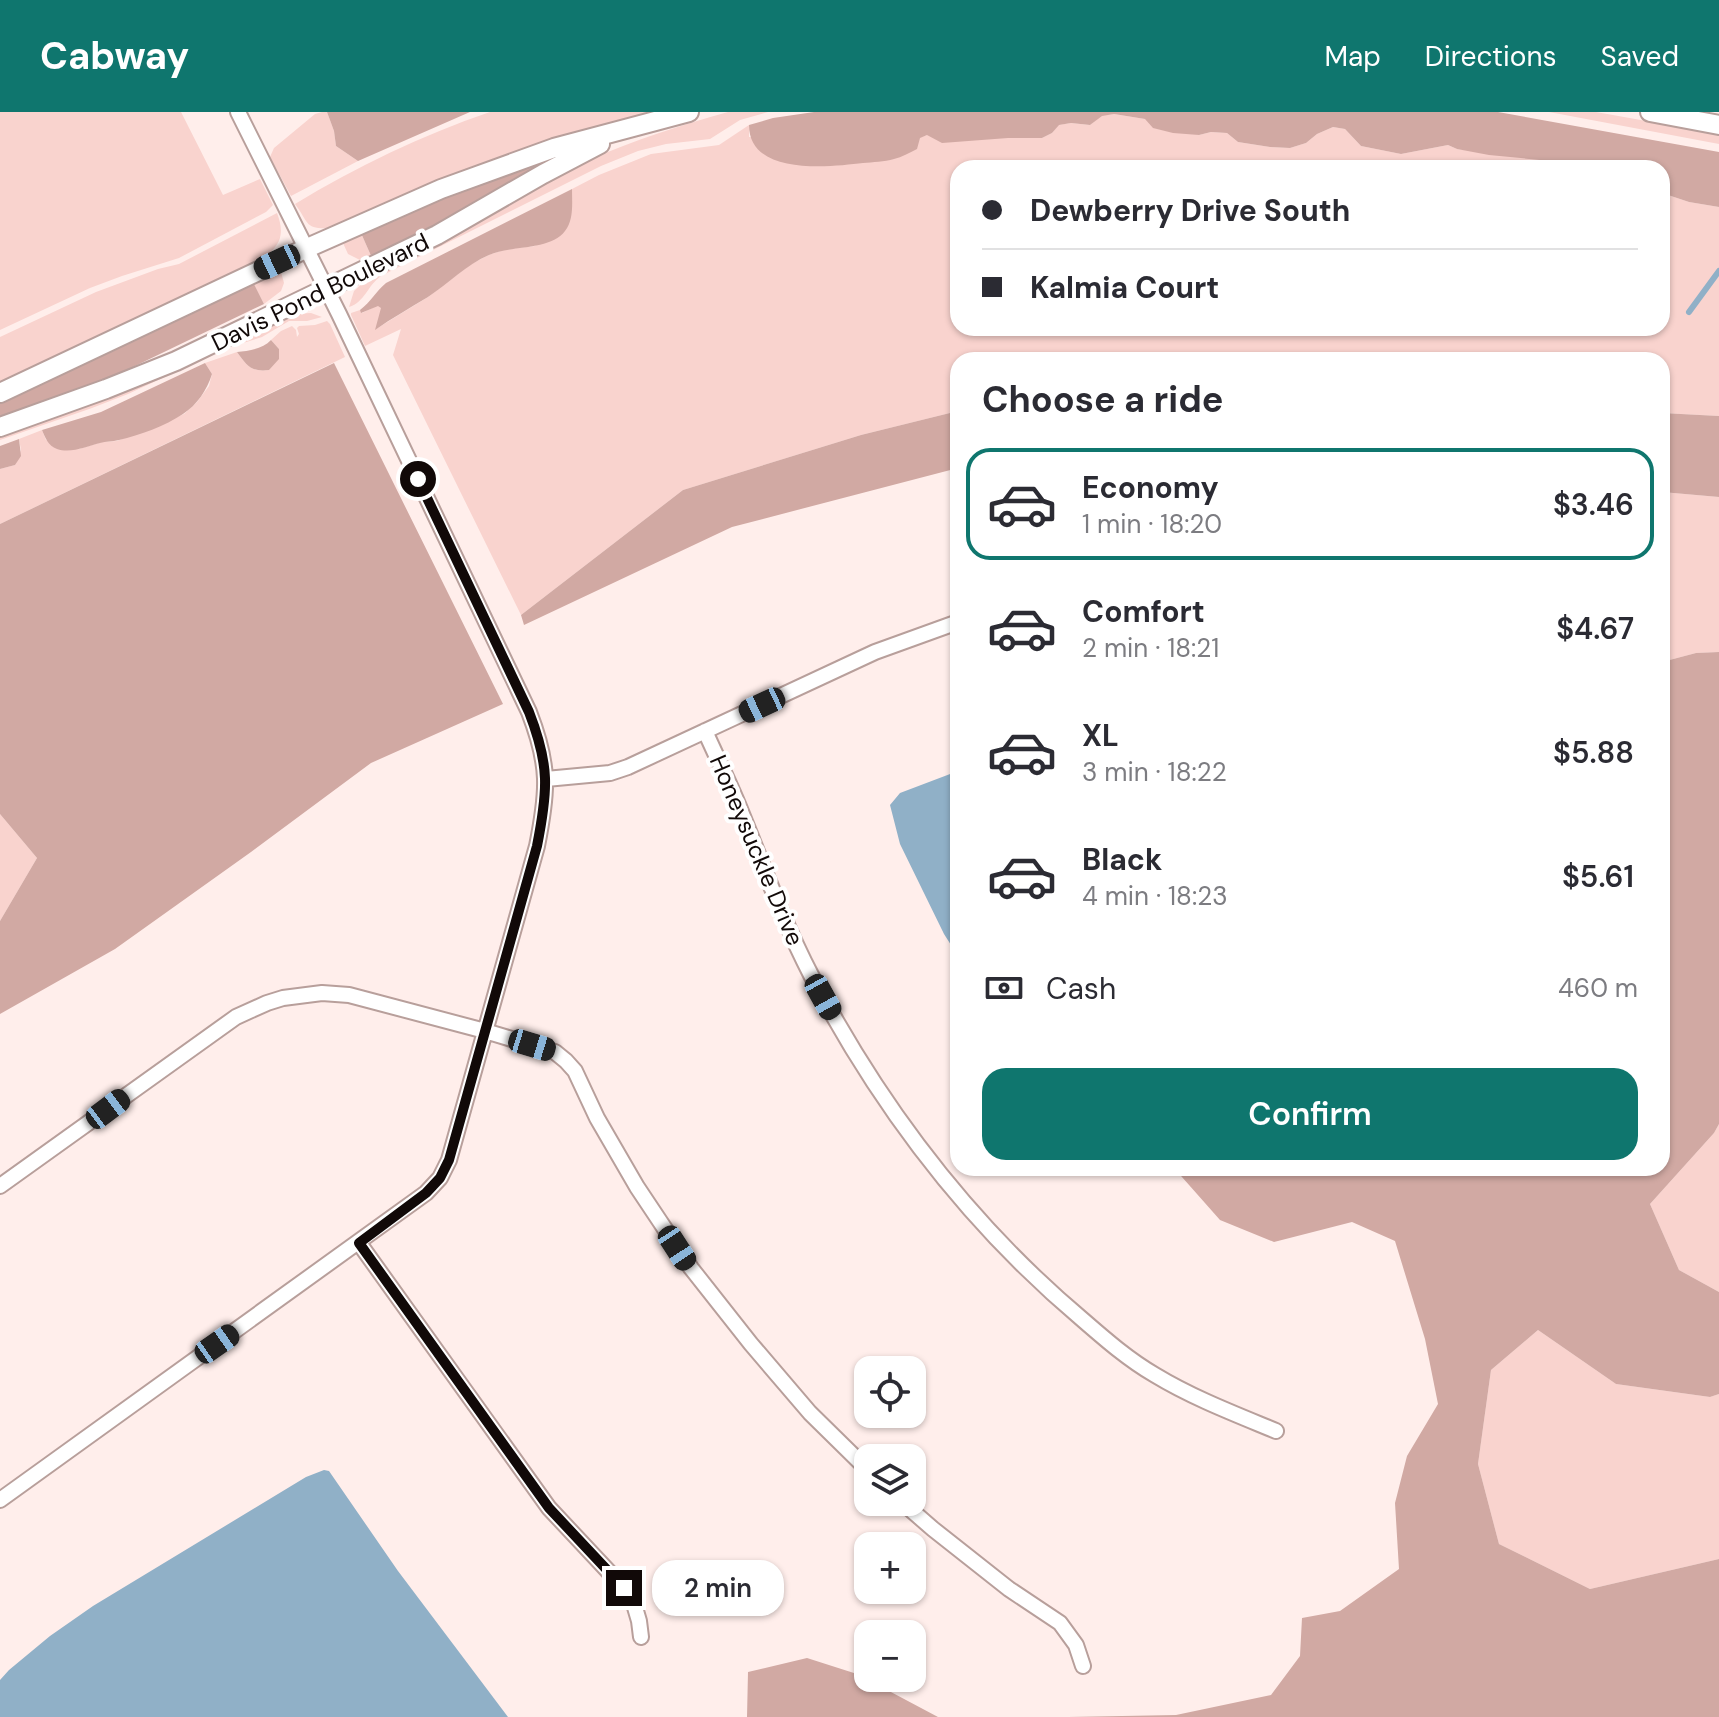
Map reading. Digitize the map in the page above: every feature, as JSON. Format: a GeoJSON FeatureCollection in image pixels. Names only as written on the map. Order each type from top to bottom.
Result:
{"type":"FeatureCollection","features":[{"type":"Feature","properties":{"kind":"street"},"geometry":{"type":"LineString","coordinates":[[0,1500],[359,1243],[426,1193],[440,1178],[449,1160],[537,846],[544,810],[546,779],[539,737],[529,712],[327,289],[238,112]]}},
{"type":"Feature","properties":{"kind":"street","name":"Davis Pond Boulevard"},"geometry":{"type":"LineString","coordinates":[[0,393],[305,249],[441,189],[554,148],[689,112]]}},
{"type":"Feature","properties":{"kind":"street"},"geometry":{"type":"LineString","coordinates":[[1650,112],[1719,125]]}},
{"type":"Feature","properties":{"kind":"street","name":"Davis Pond Boulevard"},"geometry":{"type":"LineString","coordinates":[[0,427],[176,361],[437,235],[627,130]]}},
{"type":"Feature","properties":{"kind":"street"},"geometry":{"type":"LineString","coordinates":[[546,779],[619,770],[875,652],[950,625]]}},
{"type":"Feature","properties":{"kind":"street","name":"Honeysuckle Drive"},"geometry":{"type":"LineString","coordinates":[[705,731],[810,974],[873,1082],[938,1171],[1021,1264],[1120,1352],[1189,1394],[1276,1431]]}},
{"type":"Feature","properties":{"kind":"street"},"geometry":{"type":"LineString","coordinates":[[0,1186],[236,1017],[267,1003],[299,995],[349,995],[555,1052],[575,1071],[597,1118],[637,1187],[691,1268],[810,1413],[854,1456]]}},
{"type":"Feature","properties":{"kind":"street"},"geometry":{"type":"LineString","coordinates":[[359,1243],[549,1508],[624,1588],[634,1604],[641,1637]]}},
{"type":"Feature","properties":{"kind":"street"},"geometry":{"type":"LineString","coordinates":[[918,1516],[1009,1589],[1060,1623],[1076,1645],[1083,1666]]}},
{"type":"Feature","properties":{"kind":"shaded area"},"geometry":{"type":"Polygon","coordinates":[[[0,112],[181,112],[223,195],[260,179],[273,205],[266,212],[179,258],[90,288],[0,330],[0,112]]]}},
{"type":"Feature","properties":{"kind":"shaded area"},"geometry":{"type":"Polygon","coordinates":[[[327,112],[336,146],[358,161],[291,196],[270,157],[274,148],[315,114],[327,112]]]}},
{"type":"Feature","properties":{"kind":"shaded area"},"geometry":{"type":"Polygon","coordinates":[[[327,112],[470,112],[358,161],[336,146],[327,112]]]}},
{"type":"Feature","properties":{"kind":"shaded area"},"geometry":{"type":"Polygon","coordinates":[[[490,112],[648,112],[520,151],[334,228],[312,227],[295,204],[390,153],[490,112]]]}},
{"type":"Feature","properties":{"kind":"shaded area"},"geometry":{"type":"Polygon","coordinates":[[[728,112],[768,112],[740,120],[710,139],[666,144],[601,166],[381,276],[359,301],[349,307],[354,291],[367,279],[533,187],[623,146],[728,112]]]}},
{"type":"Feature","properties":{"kind":"shaded area"},"geometry":{"type":"Polygon","coordinates":[[[814,112],[1498,112],[1719,152],[1719,207],[1670,196],[1670,160],[1540,160],[1489,155],[1448,145],[1401,154],[1361,146],[1345,129],[1333,127],[1306,143],[1290,148],[1270,147],[1238,142],[1227,133],[1173,133],[1153,128],[1145,119],[1114,114],[1102,116],[1090,125],[1059,125],[1042,138],[942,143],[927,135],[920,138],[917,149],[897,158],[831,166],[793,165],[762,153],[753,141],[749,125],[814,112]]]}},
{"type":"Feature","properties":{"kind":"shaded area"},"geometry":{"type":"Polygon","coordinates":[[[1549,112],[1596,112],[1719,134],[1719,144],[1549,112]]]}},
{"type":"Feature","properties":{"kind":"shaded area"},"geometry":{"type":"Polygon","coordinates":[[[1102,115],[1145,119],[1199,135],[1227,133],[1238,142],[1270,147],[1290,148],[1306,143],[1333,127],[1345,129],[1361,146],[1401,154],[1448,145],[1457,149],[1548,160],[950,160],[950,336],[1670,336],[1670,196],[1719,207],[1719,416],[1670,413],[1670,352],[950,352],[950,413],[861,435],[683,490],[521,615],[393,355],[401,329],[365,346],[351,315],[378,305],[382,308],[376,329],[428,297],[471,264],[507,249],[535,246],[572,207],[572,189],[651,154],[719,145],[749,125],[749,137],[927,135],[1042,138],[1052,133],[1058,125],[1090,125],[1102,115]]]}},
{"type":"Feature","properties":{"kind":"shaded area"},"geometry":{"type":"Polygon","coordinates":[[[554,154],[557,157],[449,220],[372,258],[361,233],[448,192],[554,154]]]}},
{"type":"Feature","properties":{"kind":"shaded area"},"geometry":{"type":"Polygon","coordinates":[[[572,189],[570,222],[565,231],[550,242],[498,252],[481,259],[375,330],[381,308],[378,306],[361,313],[360,310],[386,283],[572,189]]]}},
{"type":"Feature","properties":{"kind":"shaded area"},"geometry":{"type":"Polygon","coordinates":[[[277,213],[281,230],[278,242],[270,253],[256,263],[0,387],[0,337],[96,292],[179,264],[277,213]]]}},
{"type":"Feature","properties":{"kind":"shaded area"},"geometry":{"type":"Polygon","coordinates":[[[361,233],[372,258],[362,261],[348,254],[343,243],[345,239],[361,233]]]}},
{"type":"Feature","properties":{"kind":"shaded area"},"geometry":{"type":"Polygon","coordinates":[[[281,272],[284,283],[281,291],[264,304],[253,282],[281,272]]]}},
{"type":"Feature","properties":{"kind":"shaded area"},"geometry":{"type":"Polygon","coordinates":[[[253,282],[264,304],[108,379],[0,416],[0,402],[253,282]]]}},
{"type":"Feature","properties":{"kind":"shaded area"},"geometry":{"type":"Polygon","coordinates":[[[311,313],[322,317],[289,321],[262,337],[227,348],[128,394],[0,440],[0,435],[290,314],[311,313]]]}},
{"type":"Feature","properties":{"kind":"shaded area"},"geometry":{"type":"Polygon","coordinates":[[[327,321],[345,357],[0,524],[0,469],[15,465],[21,450],[19,439],[42,430],[46,440],[79,449],[117,441],[184,414],[209,386],[212,374],[205,363],[237,352],[250,367],[269,370],[279,349],[271,340],[281,331],[292,326],[297,337],[299,326],[327,321]]]}},
{"type":"Feature","properties":{"kind":"shaded area"},"geometry":{"type":"Polygon","coordinates":[[[271,340],[279,349],[279,359],[269,370],[250,367],[237,352],[260,347],[271,340]]]}},
{"type":"Feature","properties":{"kind":"shaded area"},"geometry":{"type":"Polygon","coordinates":[[[205,363],[212,374],[201,397],[188,410],[160,426],[116,441],[68,451],[54,448],[44,436],[42,430],[101,412],[205,363]]]}},
{"type":"Feature","properties":{"kind":"shaded area"},"geometry":{"type":"Polygon","coordinates":[[[334,363],[503,704],[371,763],[115,949],[0,1014],[0,921],[37,858],[0,814],[0,524],[334,363]]]}},
{"type":"Feature","properties":{"kind":"shaded area"},"geometry":{"type":"Polygon","coordinates":[[[950,413],[950,470],[732,527],[524,625],[521,615],[683,490],[861,435],[950,413]]]}},
{"type":"Feature","properties":{"kind":"shaded area"},"geometry":{"type":"Polygon","coordinates":[[[1670,413],[1719,416],[1719,497],[1670,493],[1670,413]]]}},
{"type":"Feature","properties":{"kind":"shaded area"},"geometry":{"type":"Polygon","coordinates":[[[19,439],[21,456],[15,465],[0,469],[0,446],[19,439]]]}},
{"type":"Feature","properties":{"kind":"shaded area"},"geometry":{"type":"Polygon","coordinates":[[[1670,493],[1719,497],[1719,652],[1696,653],[1670,660],[1670,493]]]}},
{"type":"Feature","properties":{"kind":"shaded area"},"geometry":{"type":"Polygon","coordinates":[[[1719,652],[1719,1124],[1650,1204],[1679,1270],[1719,1292],[1719,1394],[1710,1397],[1616,1384],[1538,1330],[1491,1370],[1478,1464],[1499,1544],[1590,1589],[1719,1559],[1719,1717],[1068,1717],[1176,1715],[1271,1695],[1300,1656],[1302,1618],[1340,1611],[1399,1569],[1395,1503],[1407,1456],[1438,1404],[1425,1339],[1395,1241],[1352,1222],[1274,1242],[1220,1220],[1181,1176],[1670,1176],[1670,660],[1696,653],[1719,652]]]}},
{"type":"Feature","properties":{"kind":"shaded area"},"geometry":{"type":"Polygon","coordinates":[[[0,814],[37,858],[0,921],[0,814]]]}},
{"type":"Feature","properties":{"kind":"shaded area"},"geometry":{"type":"Polygon","coordinates":[[[1719,1124],[1719,1292],[1679,1270],[1650,1204],[1719,1124]]]}},
{"type":"Feature","properties":{"kind":"shaded area"},"geometry":{"type":"Polygon","coordinates":[[[1538,1330],[1616,1384],[1710,1397],[1719,1394],[1719,1559],[1590,1589],[1499,1544],[1478,1464],[1491,1370],[1538,1330]]]}},
{"type":"Feature","properties":{"kind":"shaded area"},"geometry":{"type":"Polygon","coordinates":[[[807,1658],[854,1673],[854,1692],[891,1692],[938,1717],[747,1717],[748,1672],[807,1658]]]}},
{"type":"Feature","properties":{"kind":"water"},"geometry":{"type":"Polygon","coordinates":[[[950,774],[950,943],[900,844],[890,805],[900,793],[950,774]]]}},
{"type":"Feature","properties":{"kind":"water"},"geometry":{"type":"Polygon","coordinates":[[[329,1471],[398,1571],[508,1717],[0,1717],[0,1680],[50,1636],[93,1606],[306,1477],[329,1471]]]}},
{"type":"Feature","properties":{"kind":"waterway"},"geometry":{"type":"LineString","coordinates":[[1689,312],[1719,271]]}},
{"type":"Feature","properties":{"kind":"route"},"geometry":{"type":"LineString","coordinates":[[418,479],[539,737],[545,764],[544,810],[537,846],[449,1160],[440,1178],[426,1193],[359,1243],[549,1508],[624,1588]]}}]}
